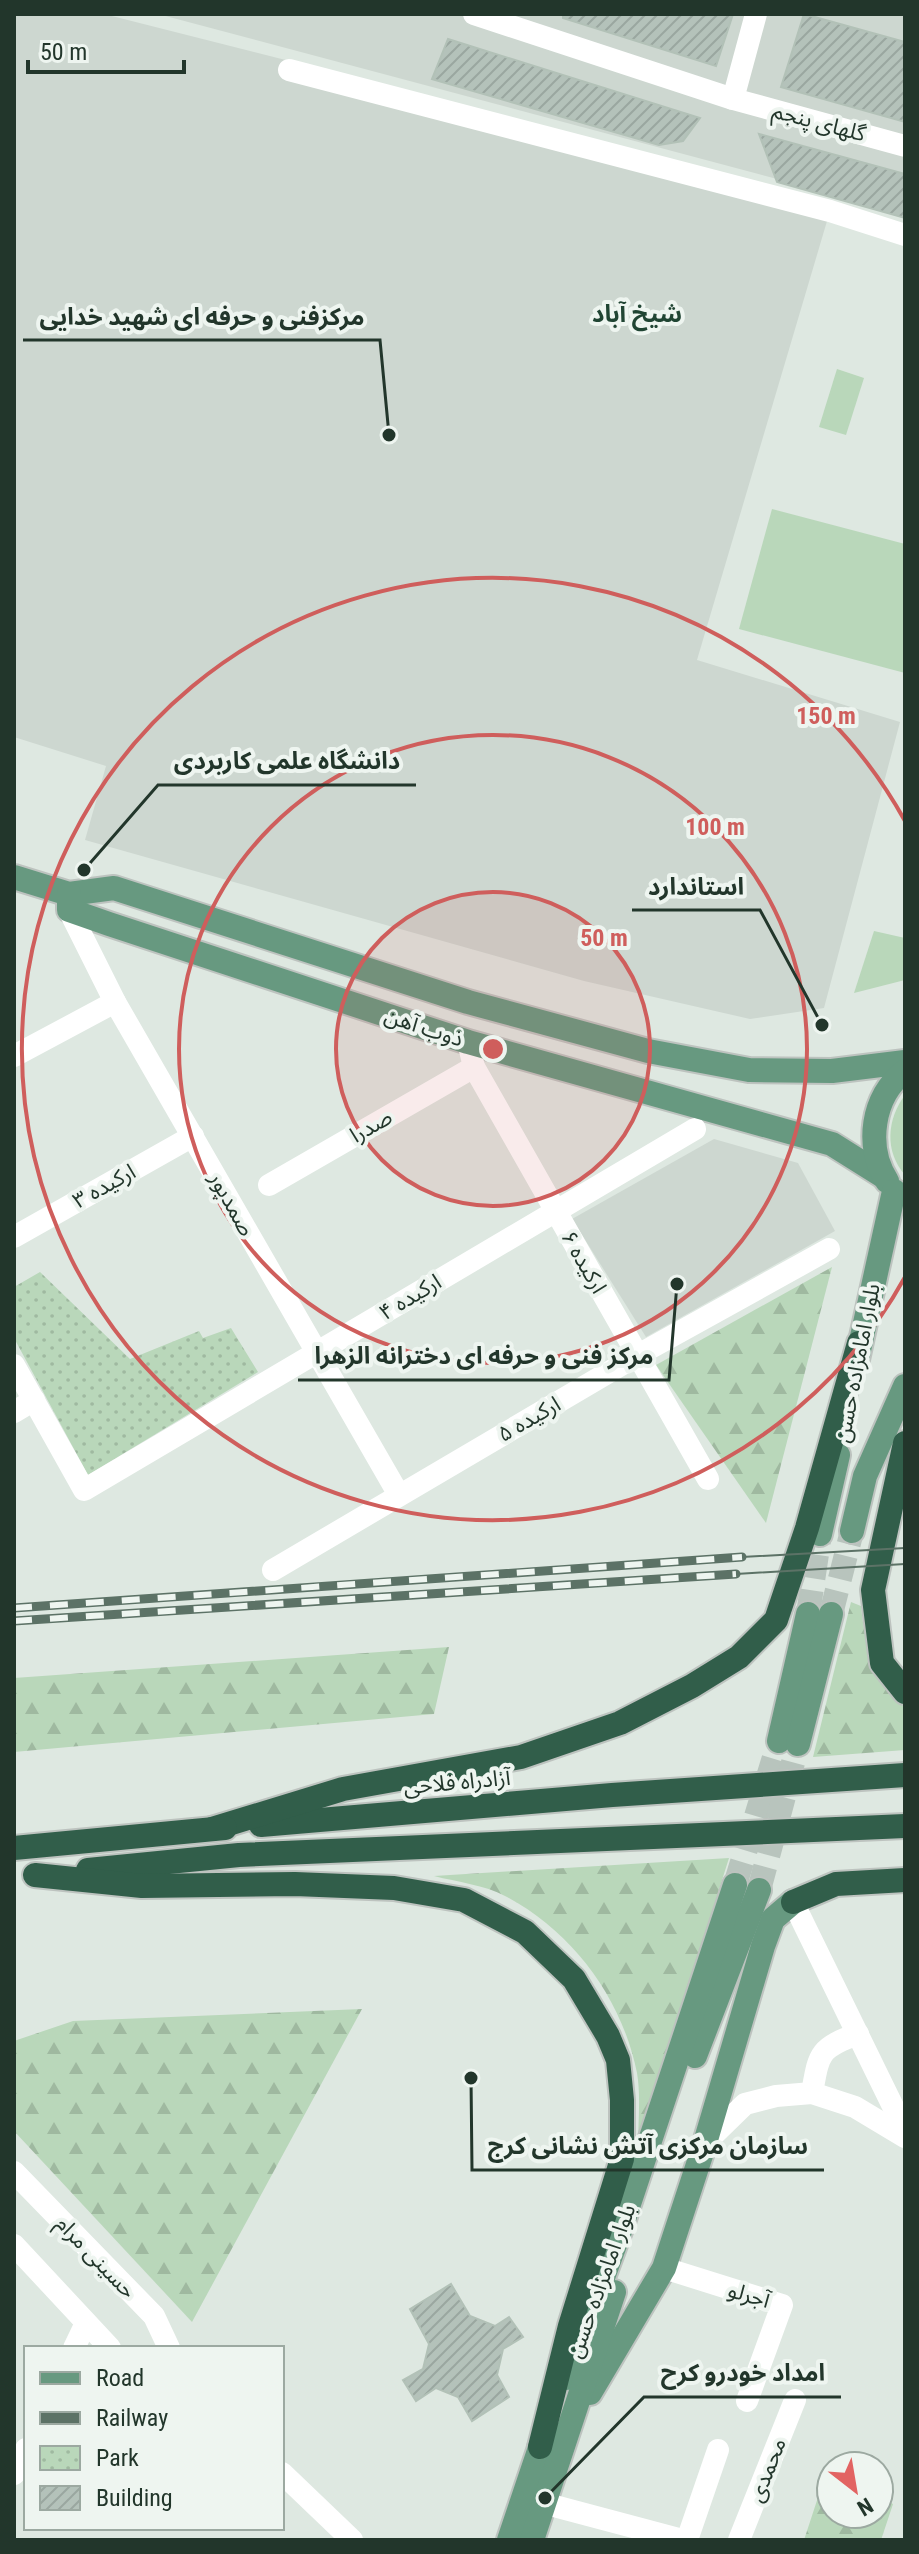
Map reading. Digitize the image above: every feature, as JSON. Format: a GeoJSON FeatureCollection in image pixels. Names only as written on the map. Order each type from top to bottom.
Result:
{"type":"FeatureCollection","features":[{"type":"Feature","properties":{"kind":"highway"},"geometry":{"type":"LineString","coordinates":[[212,1829],[343,1789],[521,1757],[620,1723],[692,1686],[739,1657],[776,1620],[807,1528],[859,1343]]}},
{"type":"Feature","properties":{"kind":"highway"},"geometry":{"type":"LineString","coordinates":[[905,1443],[873,1590],[882,1663],[905,1692]]}},
{"type":"Feature","properties":{"kind":"highway","name":"آزادراه فلاحی"},"geometry":{"type":"LineString","coordinates":[[14,1848],[612,1795],[905,1775]]}},
{"type":"Feature","properties":{"kind":"highway"},"geometry":{"type":"LineString","coordinates":[[25,1876],[239,1855],[905,1826]]}},
{"type":"Feature","properties":{"kind":"highway"},"geometry":{"type":"LineString","coordinates":[[25,1876],[142,1886],[295,1884],[394,1888],[464,1900],[525,1932],[574,1979],[608,2036],[618,2060],[622,2159],[570,2326],[540,2447]]}},
{"type":"Feature","properties":{"kind":"highway"},"geometry":{"type":"LineString","coordinates":[[793,1902],[836,1884],[905,1880]]}},
{"type":"Feature","properties":{"kind":"main road","name":"ذوب آهن"},"geometry":{"type":"LineString","coordinates":[[14,877],[69,902],[468,1042],[832,1144],[894,1189]]}},
{"type":"Feature","properties":{"kind":"main road","name":"ذوب آهن"},"geometry":{"type":"LineString","coordinates":[[69,902],[114,888],[468,1002],[648,1051],[749,1070],[832,1071],[905,1062]]}},
{"type":"Feature","properties":{"kind":"main road"},"geometry":{"type":"LineString","coordinates":[[468,1002],[468,1042]]}},
{"type":"Feature","properties":{"kind":"main road"},"geometry":{"type":"LineString","coordinates":[[894,1189],[874,1150],[874,1122],[883,1096],[905,1071]]}},
{"type":"Feature","properties":{"kind":"main road","name":"بلوار امامزاده حسن"},"geometry":{"type":"LineString","coordinates":[[820,1534],[894,1189]]}},
{"type":"Feature","properties":{"kind":"main road","name":"بلوار امامزاده حسن"},"geometry":{"type":"LineString","coordinates":[[852,1531],[865,1476],[905,1386]]}},
{"type":"Feature","properties":{"kind":"main road"},"geometry":{"type":"LineString","coordinates":[[789,1743],[819,1614]]}},
{"type":"Feature","properties":{"kind":"main road","name":"بلوار امامزاده حسن"},"geometry":{"type":"LineString","coordinates":[[509,2540],[540,2447],[747,1888],[532,2540]]}},
{"type":"Feature","properties":{"kind":"main road"},"geometry":{"type":"LineString","coordinates":[[570,2424],[597,2384],[664,2268],[705,2143],[763,1946],[773,1919],[793,1902]]}},
{"type":"Feature","properties":{"kind":"street","name":"گلهای پنجم"},"geometry":{"type":"LineString","coordinates":[[474,14],[733,99],[905,146]]}},
{"type":"Feature","properties":{"kind":"street"},"geometry":{"type":"LineString","coordinates":[[733,99],[756,14]]}},
{"type":"Feature","properties":{"kind":"street"},"geometry":{"type":"LineString","coordinates":[[289,70],[830,211],[905,235]]}},
{"type":"Feature","properties":{"kind":"street","name":"صمدپور"},"geometry":{"type":"LineString","coordinates":[[69,902],[115,1002],[399,1495]]}},
{"type":"Feature","properties":{"kind":"street"},"geometry":{"type":"LineString","coordinates":[[14,1056],[115,1002]]}},
{"type":"Feature","properties":{"kind":"street","name":"ارکیده ۶"},"geometry":{"type":"LineString","coordinates":[[468,1042],[474,1067],[708,1479]]}},
{"type":"Feature","properties":{"kind":"street","name":"صدرا"},"geometry":{"type":"LineString","coordinates":[[269,1185],[474,1067]]}},
{"type":"Feature","properties":{"kind":"street","name":"ارکیده ۴"},"geometry":{"type":"LineString","coordinates":[[24,1406],[84,1490],[695,1129]]}},
{"type":"Feature","properties":{"kind":"street","name":"ارکیده ۳"},"geometry":{"type":"LineString","coordinates":[[14,1237],[193,1136]]}},
{"type":"Feature","properties":{"kind":"street","name":"ارکیده ۵"},"geometry":{"type":"LineString","coordinates":[[273,1570],[638,1355],[829,1249]]}},
{"type":"Feature","properties":{"kind":"street"},"geometry":{"type":"LineString","coordinates":[[14,1365],[24,1406]]}},
{"type":"Feature","properties":{"kind":"street"},"geometry":{"type":"LineString","coordinates":[[793,1902],[905,2134]]}},
{"type":"Feature","properties":{"kind":"street"},"geometry":{"type":"LineString","coordinates":[[812,2093],[819,2056],[835,2042],[858,2034]]}},
{"type":"Feature","properties":{"kind":"street"},"geometry":{"type":"LineString","coordinates":[[705,2143],[745,2104],[776,2096],[812,2093],[855,2107],[905,2134]]}},
{"type":"Feature","properties":{"kind":"street","name":"حسینی مرام"},"geometry":{"type":"LineString","coordinates":[[14,2172],[154,2316],[168,2346]]}},
{"type":"Feature","properties":{"kind":"street"},"geometry":{"type":"LineString","coordinates":[[14,2245],[108,2346]]}},
{"type":"Feature","properties":{"kind":"street","name":"آجرلو"},"geometry":{"type":"LineString","coordinates":[[664,2268],[782,2305],[747,2401]]}},
{"type":"Feature","properties":{"kind":"street"},"geometry":{"type":"LineString","coordinates":[[75,2346],[86,2323]]}},
{"type":"Feature","properties":{"kind":"street","name":"محمدی"},"geometry":{"type":"LineString","coordinates":[[739,2540],[795,2400]]}},
{"type":"Feature","properties":{"kind":"street"},"geometry":{"type":"LineString","coordinates":[[543,2503],[684,2540],[718,2450]]}},
{"type":"Feature","properties":{"kind":"street"},"geometry":{"type":"LineString","coordinates":[[14,2474],[24,2453]]}},
{"type":"Feature","properties":{"kind":"street"},"geometry":{"type":"LineString","coordinates":[[284,2475],[352,2540]]}},
{"type":"Feature","properties":{"kind":"shaded area"},"geometry":{"type":"Polygon","coordinates":[[[14,14],[104,14],[333,72],[830,211],[697,660],[900,722],[824,1008],[750,1019],[584,981],[85,840],[106,766],[14,737],[14,14]]]}},
{"type":"Feature","properties":{"kind":"shaded area"},"geometry":{"type":"Polygon","coordinates":[[[158,14],[905,14],[905,213],[158,14]]]}},
{"type":"Feature","properties":{"kind":"shaded area"},"geometry":{"type":"Polygon","coordinates":[[[714,1139],[798,1163],[835,1231],[646,1337],[572,1219],[714,1139]]]}},
{"type":"Feature","properties":{"kind":"green space"},"geometry":{"type":"Polygon","coordinates":[[[837,369],[864,378],[846,435],[819,427],[837,369]]]}},
{"type":"Feature","properties":{"kind":"green space"},"geometry":{"type":"Polygon","coordinates":[[[772,509],[905,544],[905,673],[739,629],[772,509]]]}},
{"type":"Feature","properties":{"kind":"green space"},"geometry":{"type":"Polygon","coordinates":[[[874,931],[905,938],[905,980],[854,993],[874,931]]]}},
{"type":"Feature","properties":{"kind":"green space"},"geometry":{"type":"Polygon","coordinates":[[[905,1095],[905,1175],[894,1156],[890,1135],[894,1114],[905,1095]]]}},
{"type":"Feature","properties":{"kind":"green space"},"geometry":{"type":"Polygon","coordinates":[[[832,1267],[766,1523],[656,1365],[832,1267]]]}},
{"type":"Feature","properties":{"kind":"green space"},"geometry":{"type":"Polygon","coordinates":[[[40,1272],[130,1359],[199,1331],[203,1338],[231,1328],[258,1372],[88,1475],[14,1338],[14,1287],[40,1272]]]}},
{"type":"Feature","properties":{"kind":"green space"},"geometry":{"type":"Polygon","coordinates":[[[851,1602],[861,1606],[868,1648],[878,1676],[885,1689],[905,1707],[905,1750],[813,1757],[851,1602]]]}},
{"type":"Feature","properties":{"kind":"green space"},"geometry":{"type":"Polygon","coordinates":[[[449,1647],[434,1714],[14,1752],[14,1678],[449,1647]]]}},
{"type":"Feature","properties":{"kind":"green space"},"geometry":{"type":"Polygon","coordinates":[[[729,1858],[638,2147],[638,2082],[630,2045],[606,1993],[590,1970],[552,1928],[505,1896],[480,1886],[434,1876],[729,1858]]]}},
{"type":"Feature","properties":{"kind":"green space"},"geometry":{"type":"Polygon","coordinates":[[[362,2009],[192,2322],[14,2131],[14,2041],[73,2021],[362,2009]]]}},
{"type":"Feature","properties":{"kind":"green space"},"geometry":{"type":"Polygon","coordinates":[[[815,2506],[815,2530],[884,2530],[881,2540],[804,2540],[815,2506]]]}},
{"type":"Feature","properties":{"kind":"building"},"geometry":{"type":"Polygon","coordinates":[[[563,14],[733,14],[716,66],[563,18],[563,14]]]}},
{"type":"Feature","properties":{"kind":"building"},"geometry":{"type":"Polygon","coordinates":[[[804,14],[905,42],[905,122],[781,87],[804,14]]]}},
{"type":"Feature","properties":{"kind":"building"},"geometry":{"type":"Polygon","coordinates":[[[448,39],[700,118],[683,141],[659,145],[432,79],[448,39]]]}},
{"type":"Feature","properties":{"kind":"building"},"geometry":{"type":"Polygon","coordinates":[[[759,134],[905,174],[905,218],[777,182],[759,134]]]}},
{"type":"Feature","properties":{"kind":"building"},"geometry":{"type":"Polygon","coordinates":[[[451,2284],[470,2316],[495,2326],[509,2317],[523,2337],[503,2349],[497,2375],[509,2397],[472,2421],[458,2397],[436,2388],[416,2401],[403,2380],[423,2369],[429,2344],[410,2309],[451,2284]]]}},
{"type":"Feature","properties":{"kind":"tunnel"},"geometry":{"type":"LineString","coordinates":[[831,1614],[852,1531]]}},
{"type":"Feature","properties":{"kind":"tunnel"},"geometry":{"type":"LineString","coordinates":[[808,1614],[820,1534]]}},
{"type":"Feature","properties":{"kind":"tunnel"},"geometry":{"type":"LineString","coordinates":[[735,1885],[779,1741]]}},
{"type":"Feature","properties":{"kind":"tunnel"},"geometry":{"type":"LineString","coordinates":[[759,1890],[798,1744]]}},
{"type":"Feature","properties":{"kind":"tram line"},"geometry":{"type":"LineString","coordinates":[[742,1557],[905,1548]]}},
{"type":"Feature","properties":{"kind":"tram line"},"geometry":{"type":"LineString","coordinates":[[736,1574],[905,1564]]}},
{"type":"Feature","properties":{"kind":"railway"},"geometry":{"type":"LineString","coordinates":[[14,1608],[742,1557]]}},
{"type":"Feature","properties":{"kind":"railway"},"geometry":{"type":"LineString","coordinates":[[14,1621],[736,1574]]}},
{"type":"Feature","properties":{"kind":"place","name":"مرکزفنی و حرفه ای شهید خدایی"},"geometry":{"type":"Point","coordinates":[389,435]}},
{"type":"Feature","properties":{"kind":"place","name":"دانشگاه علمی کاربردی"},"geometry":{"type":"Point","coordinates":[84,870]}},
{"type":"Feature","properties":{"kind":"place","name":"استاندارد"},"geometry":{"type":"Point","coordinates":[822,1025]}},
{"type":"Feature","properties":{"kind":"place","name":"مرکز فنی و حرفه ای دخترانه الزهرا"},"geometry":{"type":"Point","coordinates":[677,1284]}},
{"type":"Feature","properties":{"kind":"place","name":"سازمان مرکزی آتش نشانی کرج"},"geometry":{"type":"Point","coordinates":[471,2078]}},
{"type":"Feature","properties":{"kind":"place","name":"امداد خودرو کرح"},"geometry":{"type":"Point","coordinates":[545,2498]}},
{"type":"Feature","properties":{"kind":"district","name":"شیخ آباد"},"geometry":{"type":"Point","coordinates":[637,314]}}]}
